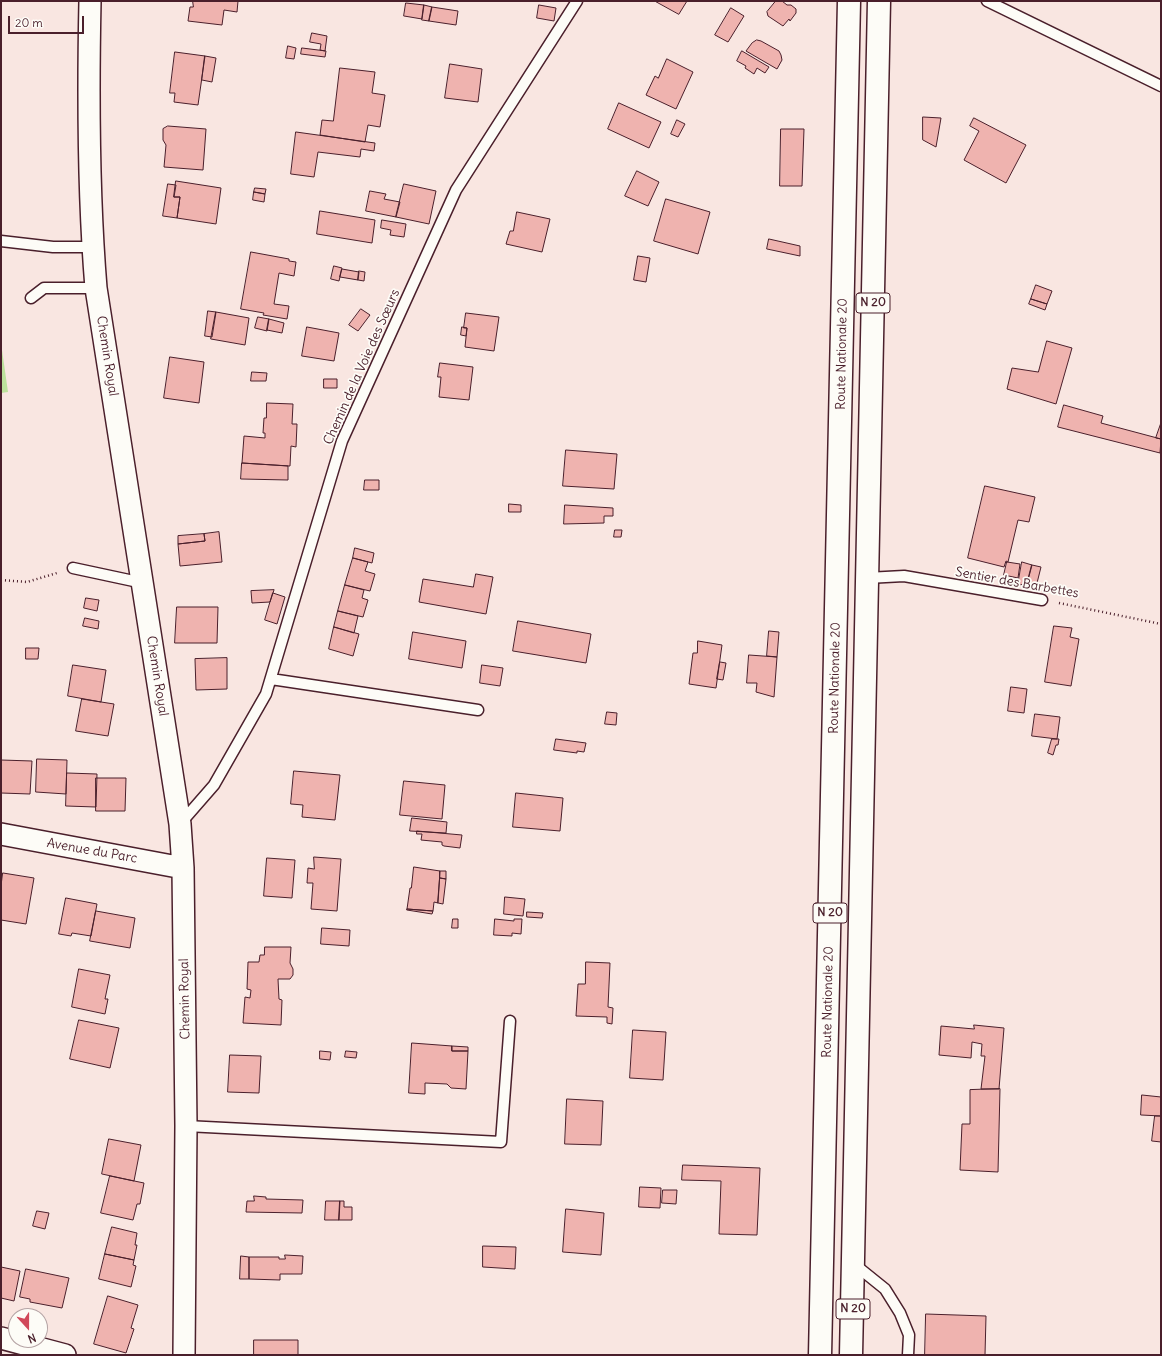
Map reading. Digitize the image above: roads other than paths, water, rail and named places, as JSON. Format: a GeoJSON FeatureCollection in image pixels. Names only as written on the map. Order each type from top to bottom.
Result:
{"type":"FeatureCollection","features":[{"type":"Feature","properties":{"kind":"main road","name":"Route Nationale 20"},"geometry":{"type":"LineString","coordinates":[[820,1355],[849,1]]}},
{"type":"Feature","properties":{"kind":"main road","name":"N 20"},"geometry":{"type":"LineString","coordinates":[[851,1355],[879,1]]}},
{"type":"Feature","properties":{"kind":"street","name":"Chemin Royal"},"geometry":{"type":"LineString","coordinates":[[90,1],[88,83],[93,247],[96,288],[180,824],[183,868],[186,1126],[184,1355]]}},
{"type":"Feature","properties":{"kind":"street","name":"Avenue du Parc"},"geometry":{"type":"LineString","coordinates":[[1,834],[183,868]]}},
{"type":"Feature","properties":{"kind":"street"},"geometry":{"type":"LineString","coordinates":[[1,1338],[65,1355]]}},
{"type":"Feature","properties":{"kind":"lane","name":"Chemin de la Voie des Sœurs"},"geometry":{"type":"LineString","coordinates":[[180,824],[214,785],[266,694],[345,434],[456,190],[577,1]]}},
{"type":"Feature","properties":{"kind":"lane"},"geometry":{"type":"LineString","coordinates":[[987,1],[1161,86]]}},
{"type":"Feature","properties":{"kind":"lane"},"geometry":{"type":"LineString","coordinates":[[1,241],[53,247],[93,247]]}},
{"type":"Feature","properties":{"kind":"lane"},"geometry":{"type":"LineString","coordinates":[[31,298],[44,288],[96,288]]}},
{"type":"Feature","properties":{"kind":"lane"},"geometry":{"type":"LineString","coordinates":[[73,568],[143,583]]}},
{"type":"Feature","properties":{"kind":"lane","name":"Sentier des Barbettes"},"geometry":{"type":"LineString","coordinates":[[867,578],[904,576],[1042,600]]}},
{"type":"Feature","properties":{"kind":"lane"},"geometry":{"type":"LineString","coordinates":[[271,679],[478,710]]}},
{"type":"Feature","properties":{"kind":"lane"},"geometry":{"type":"LineString","coordinates":[[186,1126],[501,1142],[510,1021]]}},
{"type":"Feature","properties":{"kind":"lane"},"geometry":{"type":"LineString","coordinates":[[854,1264],[885,1289],[900,1313],[909,1335],[908,1355]]}}]}
